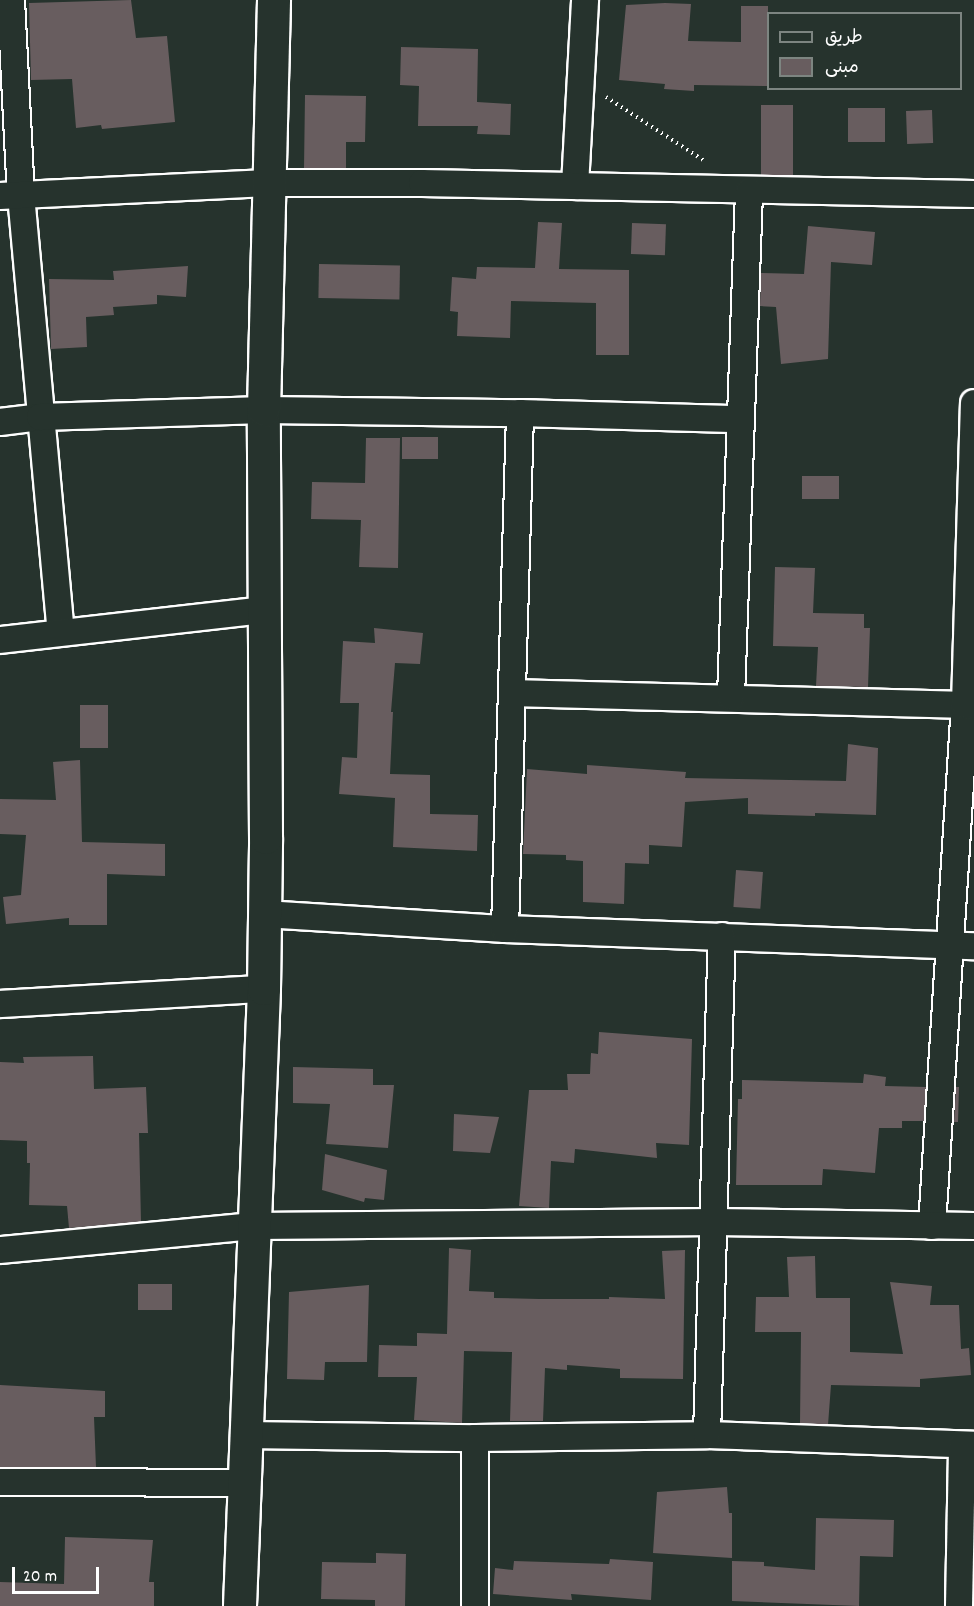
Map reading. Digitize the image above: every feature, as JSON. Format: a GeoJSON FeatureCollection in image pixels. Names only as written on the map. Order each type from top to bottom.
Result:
{"type":"FeatureCollection","features":[{"type":"Feature","properties":{"kind":"street"},"geometry":{"type":"LineString","coordinates":[[12,0],[10,196],[40,417],[62,631]]}},
{"type":"Feature","properties":{"kind":"street"},"geometry":{"type":"LineString","coordinates":[[240,1606],[264,989],[264,410],[274,0]]}},
{"type":"Feature","properties":{"kind":"street"},"geometry":{"type":"LineString","coordinates":[[575,186],[585,0]]}},
{"type":"Feature","properties":{"kind":"street"},"geometry":{"type":"LineString","coordinates":[[10,196],[268,183],[974,194]]}},
{"type":"Feature","properties":{"kind":"street"},"geometry":{"type":"LineString","coordinates":[[730,697],[749,191]]}},
{"type":"Feature","properties":{"kind":"street"},"geometry":{"type":"LineString","coordinates":[[932,1226],[948,946],[969,705],[974,403]]}},
{"type":"Feature","properties":{"kind":"street"},"geometry":{"type":"LineString","coordinates":[[0,422],[40,417],[264,410],[520,412],[740,419]]}},
{"type":"Feature","properties":{"kind":"street"},"geometry":{"type":"LineString","coordinates":[[505,929],[514,693],[520,412]]}},
{"type":"Feature","properties":{"kind":"street"},"geometry":{"type":"LineString","coordinates":[[0,640],[62,631],[265,610]]}},
{"type":"Feature","properties":{"kind":"street"},"geometry":{"type":"LineString","coordinates":[[514,693],[969,705]]}},
{"type":"Feature","properties":{"kind":"street"},"geometry":{"type":"LineString","coordinates":[[265,914],[505,929],[974,946]]}},
{"type":"Feature","properties":{"kind":"street"},"geometry":{"type":"LineString","coordinates":[[707,1435],[722,936]]}},
{"type":"Feature","properties":{"kind":"street"},"geometry":{"type":"LineString","coordinates":[[0,1004],[264,989]]}},
{"type":"Feature","properties":{"kind":"street"},"geometry":{"type":"LineString","coordinates":[[0,1250],[254,1226],[715,1222],[974,1226]]}},
{"type":"Feature","properties":{"kind":"street"},"geometry":{"type":"LineString","coordinates":[[246,1435],[475,1438],[707,1435],[968,1445],[959,1606]]}},
{"type":"Feature","properties":{"kind":"street"},"geometry":{"type":"LineString","coordinates":[[475,1438],[475,1606]]}},
{"type":"Feature","properties":{"kind":"street"},"geometry":{"type":"LineString","coordinates":[[0,1482],[245,1483]]}},
{"type":"Feature","properties":{"kind":"path"},"geometry":{"type":"LineString","coordinates":[[581,80],[709,165]]}},
{"type":"Feature","properties":{"kind":"building"},"geometry":{"type":"Polygon","coordinates":[[[131,0],[136,38],[167,36],[175,122],[102,129],[101,125],[76,128],[72,79],[31,80],[29,3],[131,0]]]}},
{"type":"Feature","properties":{"kind":"building"},"geometry":{"type":"Polygon","coordinates":[[[691,4],[688,41],[741,42],[741,6],[768,6],[767,86],[694,85],[694,91],[664,89],[665,84],[619,80],[626,5],[691,4]]]}},
{"type":"Feature","properties":{"kind":"building"},"geometry":{"type":"Polygon","coordinates":[[[401,47],[478,49],[477,102],[511,104],[510,135],[477,134],[478,126],[418,126],[419,86],[400,85],[401,47]]]}},
{"type":"Feature","properties":{"kind":"building"},"geometry":{"type":"Polygon","coordinates":[[[305,95],[366,96],[365,142],[346,142],[346,168],[304,168],[305,95]]]}},
{"type":"Feature","properties":{"kind":"building"},"geometry":{"type":"Polygon","coordinates":[[[761,105],[793,105],[793,175],[761,175],[761,105]]]}},
{"type":"Feature","properties":{"kind":"building"},"geometry":{"type":"Polygon","coordinates":[[[848,108],[885,108],[885,142],[848,142],[848,108]]]}},
{"type":"Feature","properties":{"kind":"building"},"geometry":{"type":"Polygon","coordinates":[[[932,110],[933,143],[907,144],[906,111],[932,110]]]}},
{"type":"Feature","properties":{"kind":"building"},"geometry":{"type":"Polygon","coordinates":[[[538,222],[562,223],[559,269],[629,270],[629,355],[596,355],[596,303],[511,301],[510,338],[457,336],[458,312],[450,311],[452,277],[476,279],[477,267],[535,268],[538,222]]]}},
{"type":"Feature","properties":{"kind":"building"},"geometry":{"type":"Polygon","coordinates":[[[632,223],[666,224],[665,255],[631,254],[632,223]]]}},
{"type":"Feature","properties":{"kind":"building"},"geometry":{"type":"Polygon","coordinates":[[[808,226],[875,232],[872,265],[831,262],[828,359],[781,364],[776,307],[760,306],[761,273],[804,274],[808,226]]]}},
{"type":"Feature","properties":{"kind":"building"},"geometry":{"type":"Polygon","coordinates":[[[319,264],[400,265],[399,299],[318,298],[319,264]]]}},
{"type":"Feature","properties":{"kind":"building"},"geometry":{"type":"Polygon","coordinates":[[[188,266],[186,297],[157,295],[157,304],[113,307],[114,315],[86,317],[87,347],[51,349],[49,279],[114,280],[113,271],[188,266]]]}},
{"type":"Feature","properties":{"kind":"building"},"geometry":{"type":"Polygon","coordinates":[[[402,437],[438,437],[438,459],[402,459],[402,437]]]}},
{"type":"Feature","properties":{"kind":"building"},"geometry":{"type":"Polygon","coordinates":[[[366,438],[400,438],[398,568],[359,567],[361,520],[311,519],[312,482],[365,483],[366,438]]]}},
{"type":"Feature","properties":{"kind":"building"},"geometry":{"type":"Polygon","coordinates":[[[802,476],[839,476],[839,499],[802,499],[802,476]]]}},
{"type":"Feature","properties":{"kind":"building"},"geometry":{"type":"Polygon","coordinates":[[[775,567],[815,568],[813,613],[864,614],[864,628],[870,628],[868,687],[816,686],[818,647],[773,646],[775,567]]]}},
{"type":"Feature","properties":{"kind":"building"},"geometry":{"type":"Polygon","coordinates":[[[374,628],[423,633],[420,664],[395,663],[390,774],[430,775],[430,814],[478,815],[477,851],[393,847],[395,798],[339,794],[342,757],[357,758],[359,703],[340,703],[343,641],[375,643],[374,628]]]}},
{"type":"Feature","properties":{"kind":"building"},"geometry":{"type":"Polygon","coordinates":[[[80,705],[108,705],[108,748],[80,748],[80,705]]]}},
{"type":"Feature","properties":{"kind":"building"},"geometry":{"type":"Polygon","coordinates":[[[848,744],[878,748],[876,815],[748,814],[748,798],[685,802],[682,847],[649,845],[649,864],[625,863],[624,904],[583,902],[583,861],[566,860],[566,855],[523,854],[527,769],[587,774],[587,765],[686,772],[685,778],[846,781],[848,744]]]}},
{"type":"Feature","properties":{"kind":"building"},"geometry":{"type":"Polygon","coordinates":[[[80,760],[82,842],[165,844],[165,876],[107,874],[107,925],[69,925],[69,918],[6,924],[3,897],[21,895],[26,835],[0,834],[0,799],[56,800],[53,762],[80,760]]]}},
{"type":"Feature","properties":{"kind":"building"},"geometry":{"type":"Polygon","coordinates":[[[736,870],[763,872],[760,909],[733,907],[736,870]]]}},
{"type":"Feature","properties":{"kind":"building"},"geometry":{"type":"Polygon","coordinates":[[[599,1032],[692,1039],[689,1145],[656,1143],[657,1158],[575,1149],[574,1163],[551,1161],[549,1208],[519,1206],[529,1090],[568,1090],[567,1074],[590,1074],[591,1053],[598,1054],[599,1032]]]}},
{"type":"Feature","properties":{"kind":"building"},"geometry":{"type":"Polygon","coordinates":[[[93,1056],[94,1089],[146,1087],[148,1133],[139,1133],[141,1222],[69,1228],[67,1206],[29,1205],[30,1163],[27,1163],[27,1141],[0,1140],[0,1062],[24,1063],[23,1057],[93,1056]]]}},
{"type":"Feature","properties":{"kind":"building"},"geometry":{"type":"Polygon","coordinates":[[[293,1067],[373,1069],[373,1085],[394,1085],[388,1148],[326,1144],[330,1104],[293,1103],[293,1067]]]}},
{"type":"Feature","properties":{"kind":"building"},"geometry":{"type":"Polygon","coordinates":[[[864,1074],[886,1077],[885,1086],[926,1087],[924,1121],[902,1121],[902,1128],[879,1128],[875,1173],[823,1169],[822,1185],[736,1185],[738,1099],[742,1099],[742,1080],[863,1083],[864,1074]]]}},
{"type":"Feature","properties":{"kind":"building"},"geometry":{"type":"Polygon","coordinates":[[[956,1087],[959,1087],[958,1122],[954,1122],[956,1087]]]}},
{"type":"Feature","properties":{"kind":"building"},"geometry":{"type":"Polygon","coordinates":[[[454,1114],[499,1117],[490,1153],[453,1151],[454,1114]]]}},
{"type":"Feature","properties":{"kind":"building"},"geometry":{"type":"Polygon","coordinates":[[[325,1154],[387,1170],[384,1200],[365,1198],[364,1202],[322,1190],[325,1154]]]}},
{"type":"Feature","properties":{"kind":"building"},"geometry":{"type":"Polygon","coordinates":[[[449,1248],[471,1250],[469,1291],[494,1292],[494,1298],[539,1299],[609,1299],[609,1297],[665,1299],[662,1251],[685,1250],[683,1379],[620,1378],[620,1369],[567,1365],[567,1370],[545,1368],[543,1421],[510,1421],[512,1352],[464,1351],[462,1423],[414,1420],[417,1377],[378,1377],[379,1345],[417,1346],[417,1333],[447,1334],[449,1248]]]}},
{"type":"Feature","properties":{"kind":"building"},"geometry":{"type":"Polygon","coordinates":[[[815,1256],[816,1298],[850,1298],[850,1352],[903,1354],[890,1282],[932,1286],[930,1305],[959,1305],[961,1349],[969,1348],[971,1375],[920,1379],[920,1387],[831,1385],[828,1425],[800,1423],[801,1332],[755,1332],[756,1297],[789,1297],[787,1257],[815,1256]]]}},
{"type":"Feature","properties":{"kind":"building"},"geometry":{"type":"Polygon","coordinates":[[[138,1284],[172,1284],[172,1310],[138,1310],[138,1284]]]}},
{"type":"Feature","properties":{"kind":"building"},"geometry":{"type":"Polygon","coordinates":[[[369,1285],[367,1362],[325,1362],[324,1380],[287,1379],[289,1292],[369,1285]]]}},
{"type":"Feature","properties":{"kind":"building"},"geometry":{"type":"Polygon","coordinates":[[[0,1385],[105,1391],[105,1417],[94,1417],[96,1467],[0,1467],[0,1385]]]}},
{"type":"Feature","properties":{"kind":"building"},"geometry":{"type":"Polygon","coordinates":[[[727,1487],[729,1513],[732,1513],[732,1558],[653,1553],[657,1492],[727,1487]]]}},
{"type":"Feature","properties":{"kind":"building"},"geometry":{"type":"Polygon","coordinates":[[[816,1518],[894,1520],[893,1557],[860,1556],[859,1606],[732,1601],[732,1561],[764,1562],[764,1566],[815,1570],[816,1518]]]}},
{"type":"Feature","properties":{"kind":"building"},"geometry":{"type":"Polygon","coordinates":[[[65,1537],[153,1540],[149,1582],[154,1582],[154,1606],[0,1606],[0,1582],[64,1584],[65,1537]]]}},
{"type":"Feature","properties":{"kind":"building"},"geometry":{"type":"Polygon","coordinates":[[[376,1553],[406,1554],[405,1606],[375,1606],[375,1600],[321,1599],[322,1562],[376,1563],[376,1553]]]}},
{"type":"Feature","properties":{"kind":"building"},"geometry":{"type":"Polygon","coordinates":[[[610,1559],[653,1562],[651,1600],[571,1594],[572,1600],[493,1594],[495,1568],[513,1570],[514,1561],[609,1564],[610,1559]]]}}]}
